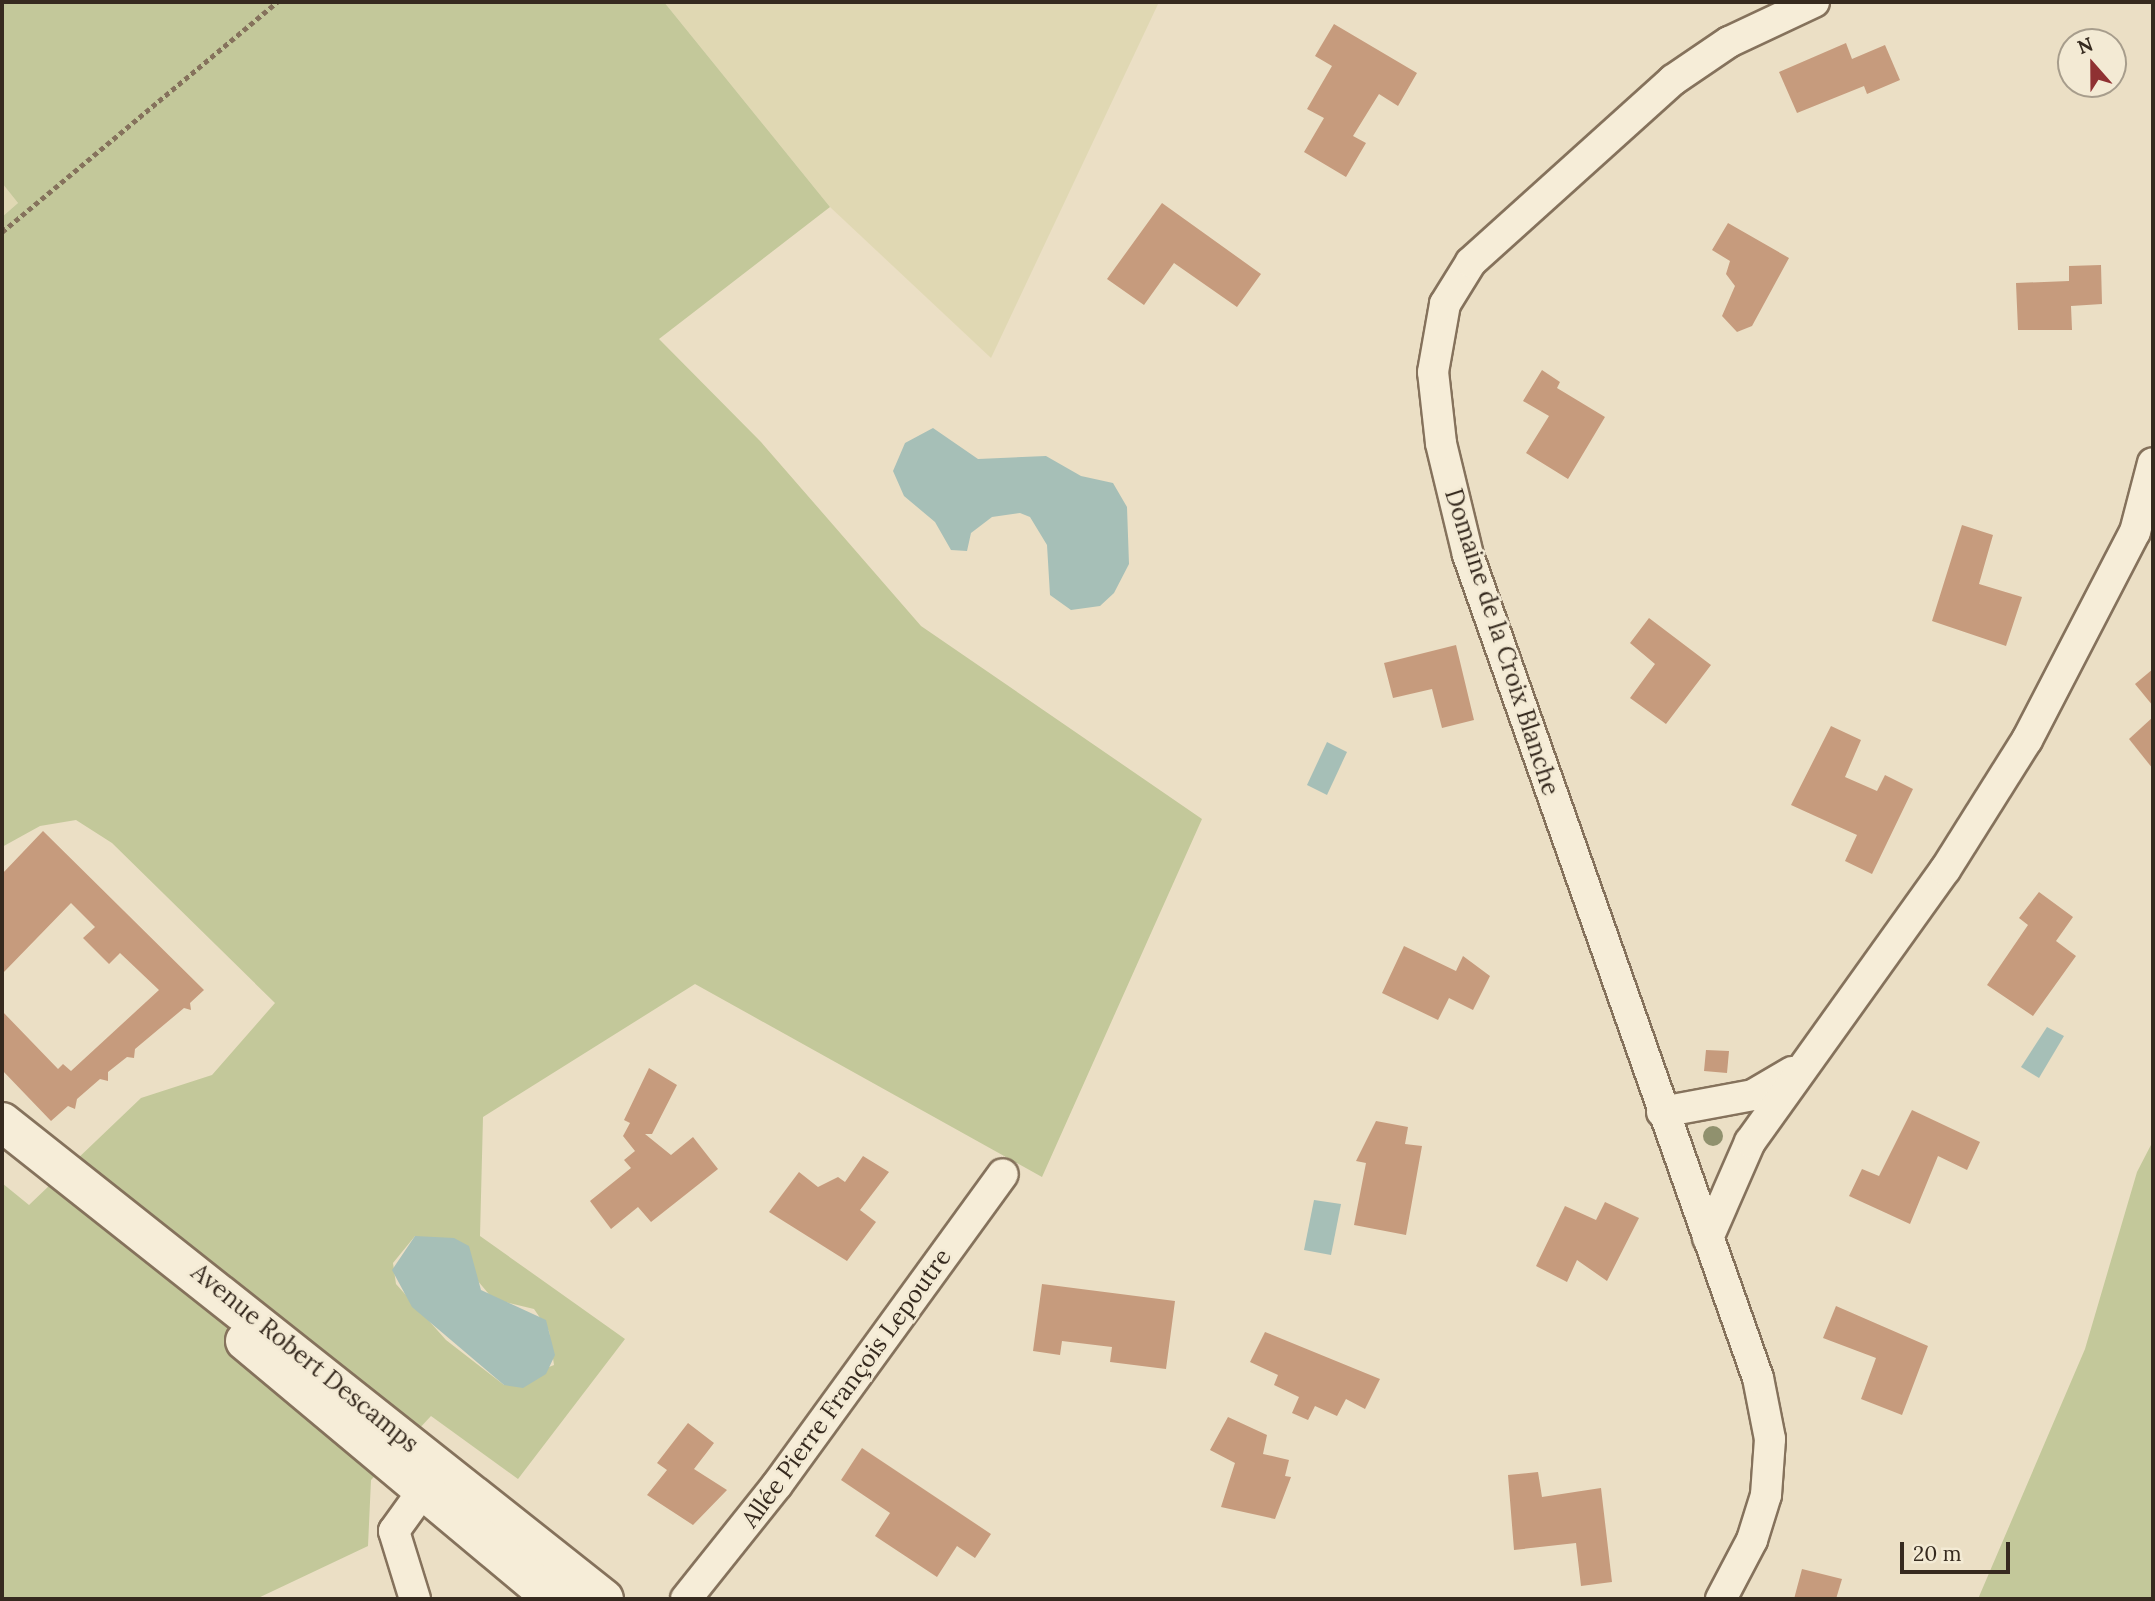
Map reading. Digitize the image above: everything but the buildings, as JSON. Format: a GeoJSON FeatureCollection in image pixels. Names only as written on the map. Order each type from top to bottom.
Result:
{"type":"FeatureCollection","features":[{"type":"Feature","properties":{"kind":"main road","name":"Avenue Robert Descamps"},"geometry":{"type":"LineString","coordinates":[[2,1124],[431,1479],[554,1599]]}},
{"type":"Feature","properties":{"kind":"main road","name":"Avenue Robert Descamps"},"geometry":{"type":"LineString","coordinates":[[431,1479],[604,1599]]}},
{"type":"Feature","properties":{"kind":"street","name":"Domaine de la Croix Blanche"},"geometry":{"type":"LineString","coordinates":[[1721,1599],[1760,1520],[1770,1438],[1758,1378],[1662,1112],[1468,555],[1437,422],[1435,351],[1449,294],[1480,253],[1673,80],[1729,42],[1814,2]]}},
{"type":"Feature","properties":{"kind":"street"},"geometry":{"type":"LineString","coordinates":[[1708,1238],[1738,1163],[1801,1066],[1945,870],[2014,763],[2135,532],[2153,463]]}},
{"type":"Feature","properties":{"kind":"street"},"geometry":{"type":"LineString","coordinates":[[1662,1112],[1753,1095],[1801,1066]]}},
{"type":"Feature","properties":{"kind":"street","name":"Allée Pierre François Lepoutre"},"geometry":{"type":"LineString","coordinates":[[686,1599],[1003,1174]]}},
{"type":"Feature","properties":{"kind":"street"},"geometry":{"type":"LineString","coordinates":[[415,1599],[394,1531],[431,1479]]}},
{"type":"Feature","properties":{"kind":"path"},"geometry":{"type":"LineString","coordinates":[[2,232],[277,2]]}},
{"type":"Feature","properties":{"kind":"shaded area"},"geometry":{"type":"Polygon","coordinates":[[[664,2],[1159,2],[991,358],[830,207],[664,2]]]}},
{"type":"Feature","properties":{"kind":"shaded area"},"geometry":{"type":"Polygon","coordinates":[[[2,183],[18,203],[2,217],[2,183]]]}},
{"type":"Feature","properties":{"kind":"green space"},"geometry":{"type":"Polygon","coordinates":[[[2,2],[664,2],[830,207],[659,339],[761,442],[921,626],[1202,819],[1042,1177],[695,984],[483,1117],[480,1236],[625,1339],[518,1479],[431,1416],[371,1480],[368,1546],[256,1599],[2,1599],[2,1183],[29,1205],[141,1098],[212,1075],[275,1003],[112,843],[76,820],[40,826],[2,847],[2,217],[18,203],[2,183],[2,2]],[[415,1236],[393,1263],[396,1284],[446,1340],[504,1385],[554,1365],[549,1331],[534,1309],[493,1299],[472,1274],[415,1236]]]}},
{"type":"Feature","properties":{"kind":"green space"},"geometry":{"type":"Polygon","coordinates":[[[2153,1141],[2153,1599],[1978,1599],[2085,1349],[2137,1172],[2153,1141]]]}},
{"type":"Feature","properties":{"kind":"water"},"geometry":{"type":"Polygon","coordinates":[[[933,428],[978,459],[1046,456],[1081,476],[1113,483],[1127,507],[1129,564],[1114,593],[1100,606],[1071,610],[1050,595],[1047,545],[1030,517],[1020,513],[992,517],[971,533],[967,551],[951,550],[935,522],[904,496],[893,471],[905,443],[933,428]]]}},
{"type":"Feature","properties":{"kind":"water"},"geometry":{"type":"Polygon","coordinates":[[[1327,742],[1347,752],[1327,795],[1307,785],[1327,742]]]}},
{"type":"Feature","properties":{"kind":"water"},"geometry":{"type":"Polygon","coordinates":[[[2047,1027],[2064,1036],[2039,1078],[2021,1067],[2047,1027]]]}},
{"type":"Feature","properties":{"kind":"water"},"geometry":{"type":"Polygon","coordinates":[[[1314,1200],[1341,1204],[1331,1255],[1304,1250],[1314,1200]]]}},
{"type":"Feature","properties":{"kind":"water"},"geometry":{"type":"Polygon","coordinates":[[[415,1236],[454,1238],[469,1246],[481,1290],[546,1320],[555,1355],[546,1374],[523,1388],[504,1385],[412,1307],[392,1270],[415,1236]]]}}]}
